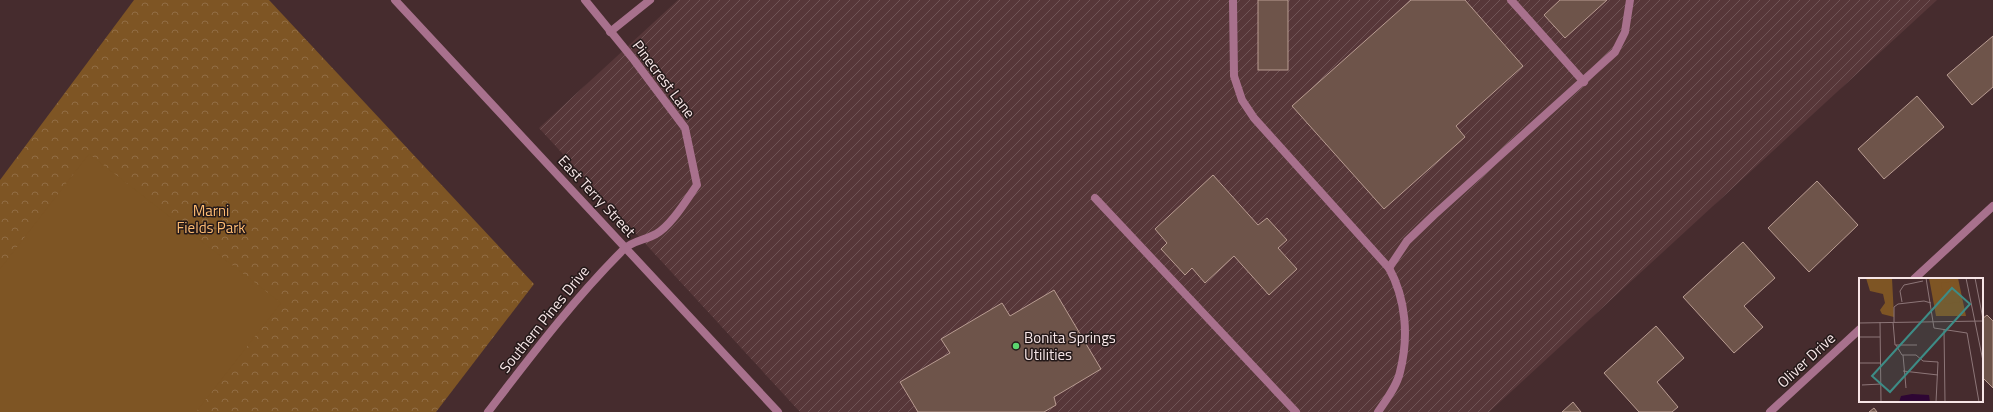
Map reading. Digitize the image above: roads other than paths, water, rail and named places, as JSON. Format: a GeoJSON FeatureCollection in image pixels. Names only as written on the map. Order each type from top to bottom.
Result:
{"type":"FeatureCollection","features":[{"type":"Feature","properties":{"kind":"street","name":"East Terry Street"},"geometry":{"type":"LineString","coordinates":[[395,0],[778,412]]}},
{"type":"Feature","properties":{"kind":"street","name":"Pinecrest Lane"},"geometry":{"type":"LineString","coordinates":[[585,0],[685,128],[697,185],[678,212],[657,234],[625,247]]}},
{"type":"Feature","properties":{"kind":"street"},"geometry":{"type":"LineString","coordinates":[[610,32],[650,0]]}},
{"type":"Feature","properties":{"kind":"street"},"geometry":{"type":"LineString","coordinates":[[1233,0],[1234,76],[1242,100],[1254,118],[1389,268],[1398,284],[1404,317],[1405,342],[1400,373],[1378,412]]}},
{"type":"Feature","properties":{"kind":"street"},"geometry":{"type":"LineString","coordinates":[[1511,0],[1584,82]]}},
{"type":"Feature","properties":{"kind":"street"},"geometry":{"type":"LineString","coordinates":[[1389,268],[1407,241],[1434,215],[1584,82],[1615,52],[1625,32],[1630,0]]}},
{"type":"Feature","properties":{"kind":"street"},"geometry":{"type":"LineString","coordinates":[[1095,198],[1296,412]]}},
{"type":"Feature","properties":{"kind":"street"},"geometry":{"type":"LineString","coordinates":[[1915,278],[1993,206]]}},
{"type":"Feature","properties":{"kind":"street","name":"Southern Pines Drive"},"geometry":{"type":"LineString","coordinates":[[488,412],[536,349],[597,276],[625,247]]}},
{"type":"Feature","properties":{"kind":"street","name":"Oliver Drive"},"geometry":{"type":"LineString","coordinates":[[1770,412],[1859,330]]}},
{"type":"Feature","properties":{"kind":"place","name":"Bonita Springs Utilities"},"geometry":{"type":"Point","coordinates":[1016,346]}},
{"type":"Feature","properties":{"kind":"park label","name":"Marni Fields Park"},"geometry":{"type":"Point","coordinates":[211,218]}}]}
